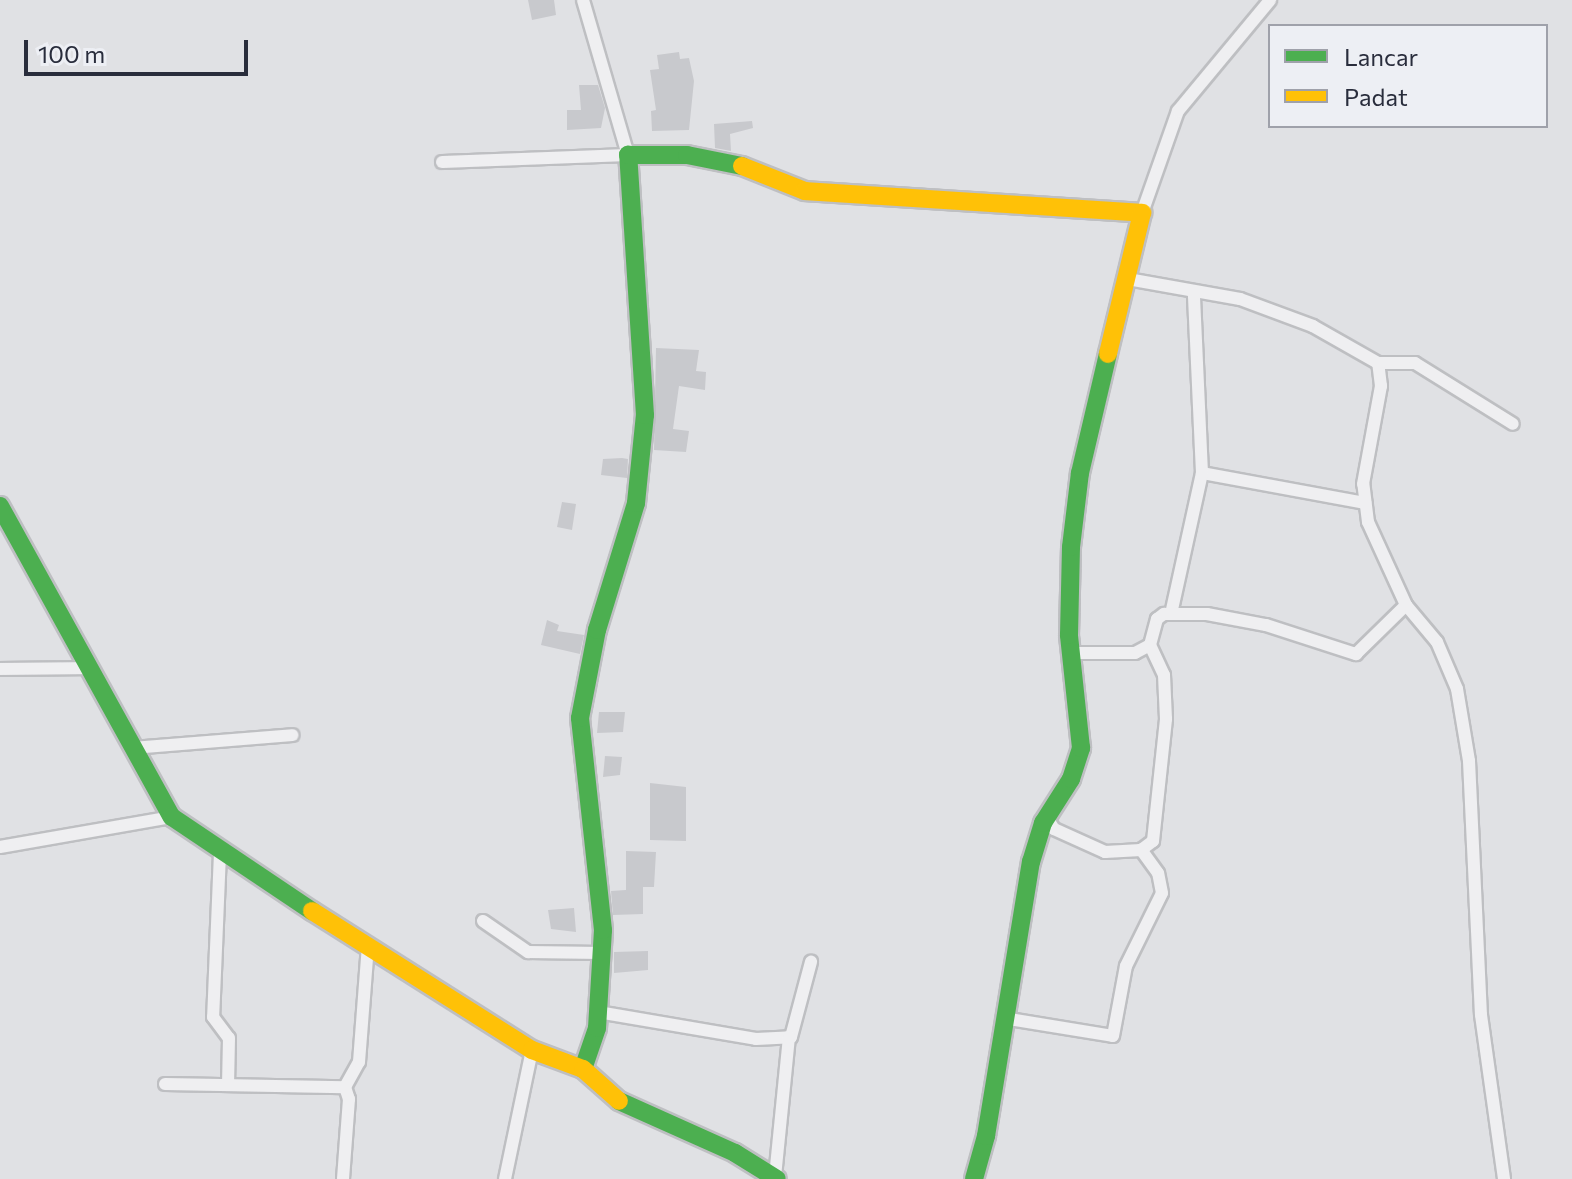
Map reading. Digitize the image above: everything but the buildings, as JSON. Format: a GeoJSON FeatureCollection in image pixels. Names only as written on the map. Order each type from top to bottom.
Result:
{"type":"FeatureCollection","features":[{"type":"Feature","properties":{"kind":"street"},"geometry":{"type":"LineString","coordinates":[[583,0],[628,155],[645,415],[636,503],[597,630],[580,718],[602,953],[598,1012],[583,1069]]}},
{"type":"Feature","properties":{"kind":"street"},"geometry":{"type":"LineString","coordinates":[[974,1179],[986,1136],[1031,862],[1047,818],[1071,779],[1081,748],[1071,653],[1071,547],[1080,473],[1142,213],[1178,111],[1270,0]]}},
{"type":"Feature","properties":{"kind":"street"},"geometry":{"type":"LineString","coordinates":[[442,162],[687,155],[738,164],[805,191],[1142,213]]}},
{"type":"Feature","properties":{"kind":"street"},"geometry":{"type":"LineString","coordinates":[[1128,279],[1194,294],[1240,299],[1313,326],[1378,363],[1420,365],[1513,424]]}},
{"type":"Feature","properties":{"kind":"street"},"geometry":{"type":"LineString","coordinates":[[1171,614],[1202,473],[1194,294]]}},
{"type":"Feature","properties":{"kind":"street"},"geometry":{"type":"LineString","coordinates":[[1378,363],[1381,386],[1363,484],[1365,503],[1368,522],[1406,605],[1437,642],[1457,689],[1469,761],[1481,1015],[1504,1179]]}},
{"type":"Feature","properties":{"kind":"street"},"geometry":{"type":"LineString","coordinates":[[1202,473],[1365,503]]}},
{"type":"Feature","properties":{"kind":"street"},"geometry":{"type":"LineString","coordinates":[[0,506],[172,817],[220,853],[532,1050],[583,1069],[624,1106],[735,1153],[776,1178],[789,1037],[796,1030],[811,962]]}},
{"type":"Feature","properties":{"kind":"street"},"geometry":{"type":"LineString","coordinates":[[1047,818],[1054,829],[1105,852],[1141,850],[1155,837],[1166,719],[1164,675],[1150,645],[1157,619],[1171,614],[1207,614],[1266,625],[1356,654],[1406,605]]}},
{"type":"Feature","properties":{"kind":"street"},"geometry":{"type":"LineString","coordinates":[[1071,653],[1135,653],[1150,645]]}},
{"type":"Feature","properties":{"kind":"street"},"geometry":{"type":"LineString","coordinates":[[0,669],[91,668]]}},
{"type":"Feature","properties":{"kind":"street"},"geometry":{"type":"LineString","coordinates":[[132,748],[292,735]]}},
{"type":"Feature","properties":{"kind":"street"},"geometry":{"type":"LineString","coordinates":[[0,847],[172,817]]}},
{"type":"Feature","properties":{"kind":"street"},"geometry":{"type":"LineString","coordinates":[[1003,1018],[1113,1036],[1126,966],[1162,893],[1158,873],[1141,850]]}},
{"type":"Feature","properties":{"kind":"street"},"geometry":{"type":"LineString","coordinates":[[220,853],[213,1017],[229,1038],[228,1084]]}},
{"type":"Feature","properties":{"kind":"street"},"geometry":{"type":"LineString","coordinates":[[483,921],[528,952],[602,953]]}},
{"type":"Feature","properties":{"kind":"street"},"geometry":{"type":"LineString","coordinates":[[343,1179],[349,1099],[345,1087],[359,1062],[368,946]]}},
{"type":"Feature","properties":{"kind":"street"},"geometry":{"type":"LineString","coordinates":[[598,1012],[756,1039],[789,1037]]}},
{"type":"Feature","properties":{"kind":"street"},"geometry":{"type":"LineString","coordinates":[[505,1179],[532,1050]]}},
{"type":"Feature","properties":{"kind":"street"},"geometry":{"type":"LineString","coordinates":[[165,1084],[345,1087]]}},
{"type":"Feature","properties":{"kind":"traffic: fast"},"geometry":{"type":"LineString","coordinates":[[583,1069],[597,1028],[603,930],[580,718],[597,630],[636,503],[645,415],[628,155],[687,155],[742,166]]}},
{"type":"Feature","properties":{"kind":"traffic: fast"},"geometry":{"type":"LineString","coordinates":[[974,1179],[986,1136],[1031,862],[1043,823],[1071,779],[1081,748],[1069,635],[1071,547],[1080,473],[1108,354]]}},
{"type":"Feature","properties":{"kind":"traffic: fast"},"geometry":{"type":"LineString","coordinates":[[0,506],[172,817],[312,911]]}},
{"type":"Feature","properties":{"kind":"traffic: fast"},"geometry":{"type":"LineString","coordinates":[[619,1101],[735,1153],[777,1179]]}},
{"type":"Feature","properties":{"kind":"traffic: slow"},"geometry":{"type":"LineString","coordinates":[[742,166],[805,191],[1142,213],[1108,354]]}},
{"type":"Feature","properties":{"kind":"traffic: slow"},"geometry":{"type":"LineString","coordinates":[[312,911],[532,1050],[583,1069],[619,1101]]}}]}
